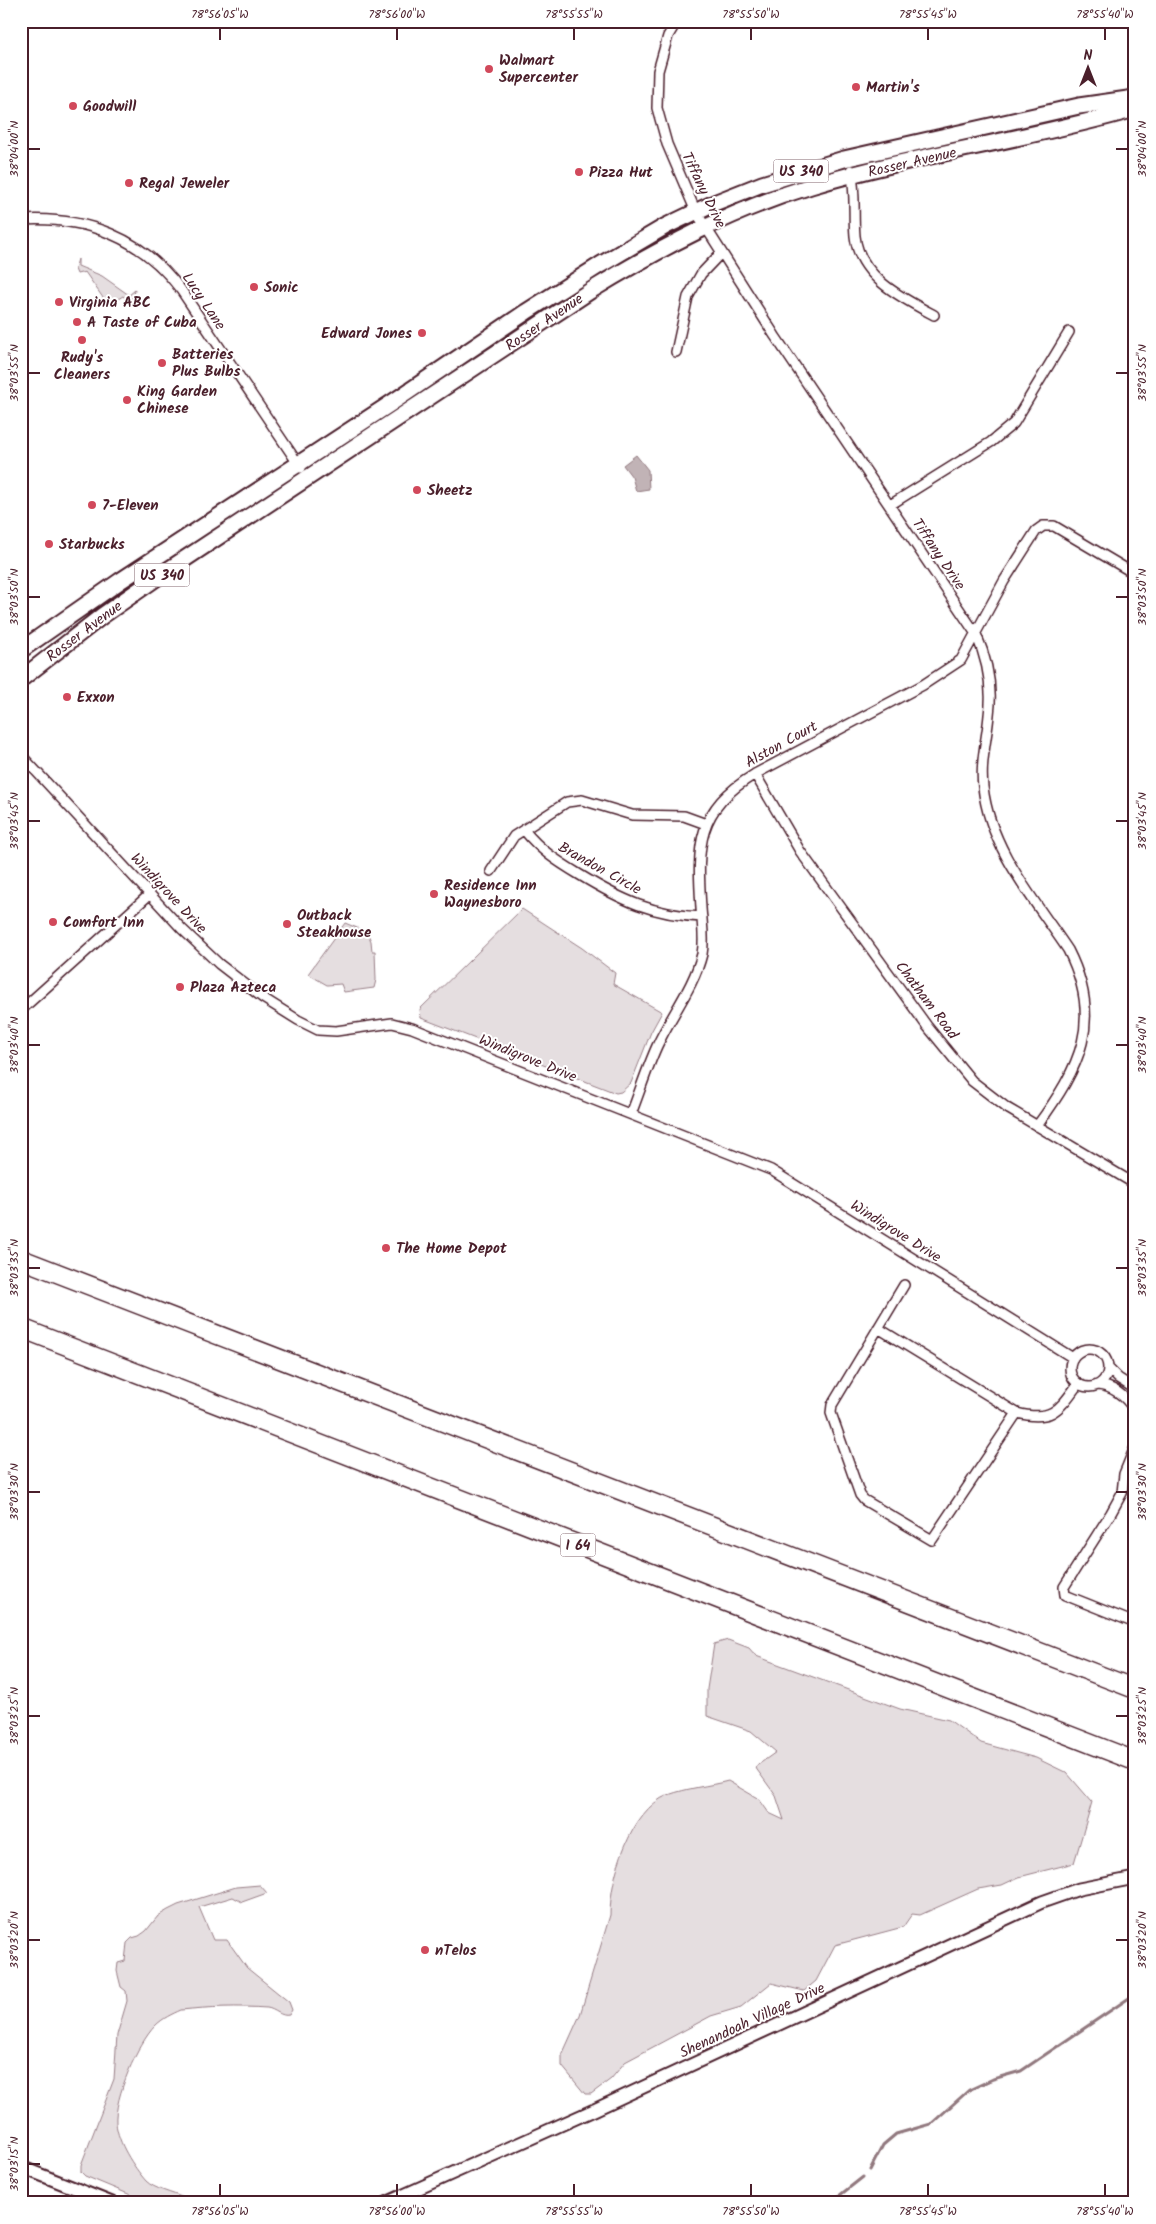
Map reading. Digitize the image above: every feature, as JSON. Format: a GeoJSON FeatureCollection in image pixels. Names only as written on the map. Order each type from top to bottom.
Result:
{"type":"FeatureCollection","features":[{"type":"Feature","properties":{"kind":"highway"},"geometry":{"type":"LineString","coordinates":[[21,1257],[1135,1689]]}},
{"type":"Feature","properties":{"kind":"highway","name":"I 64"},"geometry":{"type":"LineString","coordinates":[[21,1328],[1135,1761]]}},
{"type":"Feature","properties":{"kind":"main road","name":"Rosser Avenue"},"geometry":{"type":"LineString","coordinates":[[21,650],[120,581],[600,265],[636,242],[696,212],[762,184],[848,158],[1079,106],[1135,98]]}},
{"type":"Feature","properties":{"kind":"main road","name":"Rosser Avenue"},"geometry":{"type":"LineString","coordinates":[[21,679],[102,616],[282,494],[308,479],[590,291],[629,267],[705,227],[741,211],[802,189],[1064,128],[1135,109]]}},
{"type":"Feature","properties":{"kind":"street","name":"Tiffany Drive"},"geometry":{"type":"LineString","coordinates":[[677,21],[668,36],[658,71],[657,108],[667,144],[696,212],[721,253],[976,634],[986,660],[990,682],[990,715],[982,769],[984,793],[990,822],[999,845],[1068,950],[1076,966],[1085,999],[1085,1031],[1078,1058],[1052,1106],[1037,1126]]}},
{"type":"Feature","properties":{"kind":"street"},"geometry":{"type":"LineString","coordinates":[[848,158],[852,176],[855,237],[862,260],[869,270],[887,286],[934,315]]}},
{"type":"Feature","properties":{"kind":"street","name":"Lucy Lane"},"geometry":{"type":"LineString","coordinates":[[21,220],[64,220],[101,229],[135,245],[158,263],[181,290],[308,479]]}},
{"type":"Feature","properties":{"kind":"street"},"geometry":{"type":"LineString","coordinates":[[676,352],[688,297],[701,274],[721,253]]}},
{"type":"Feature","properties":{"kind":"street"},"geometry":{"type":"LineString","coordinates":[[890,505],[991,442],[1014,423],[1069,332]]}},
{"type":"Feature","properties":{"kind":"street","name":"Alston Court"},"geometry":{"type":"LineString","coordinates":[[631,1114],[657,1046],[698,966],[703,941],[699,859],[706,824],[722,799],[738,784],[755,774],[942,674],[961,660],[1004,581],[1036,531],[1043,526],[1054,526],[1135,574]]}},
{"type":"Feature","properties":{"kind":"street","name":"Windigrove Drive"},"geometry":{"type":"LineString","coordinates":[[21,754],[182,929],[219,964],[263,998],[309,1026],[318,1030],[336,1031],[381,1024],[401,1025],[771,1170],[788,1178],[1073,1358]]}},
{"type":"Feature","properties":{"kind":"street","name":"Chatham Road"},"geometry":{"type":"LineString","coordinates":[[755,774],[800,851],[927,1026],[960,1067],[986,1092],[1037,1126],[1135,1184]]}},
{"type":"Feature","properties":{"kind":"street"},"geometry":{"type":"LineString","coordinates":[[491,871],[509,842],[567,802],[574,800],[582,800],[632,815],[684,816],[706,824]]}},
{"type":"Feature","properties":{"kind":"street","name":"Brandon Circle"},"geometry":{"type":"LineString","coordinates":[[524,830],[544,852],[620,898],[653,911],[681,916],[702,917]]}},
{"type":"Feature","properties":{"kind":"street"},"geometry":{"type":"LineString","coordinates":[[21,1010],[150,894]]}},
{"type":"Feature","properties":{"kind":"street"},"geometry":{"type":"LineString","coordinates":[[904,1285],[832,1405],[831,1413],[860,1495],[932,1540],[1017,1413]]}},
{"type":"Feature","properties":{"kind":"street"},"geometry":{"type":"LineString","coordinates":[[878,1328],[1017,1413],[1042,1417],[1050,1415],[1065,1402],[1078,1384]]}},
{"type":"Feature","properties":{"kind":"street"},"geometry":{"type":"LineString","coordinates":[[1135,1389],[1118,1378],[1108,1368],[1104,1357],[1094,1350],[1082,1350],[1073,1358],[1070,1372],[1078,1384],[1084,1386],[1105,1385],[1118,1392],[1135,1411]]}},
{"type":"Feature","properties":{"kind":"street"},"geometry":{"type":"LineString","coordinates":[[1097,1385],[1104,1378],[1108,1368]]}},
{"type":"Feature","properties":{"kind":"street"},"geometry":{"type":"LineString","coordinates":[[1135,1447],[1124,1474],[1122,1492],[1111,1513],[1064,1586],[1065,1595],[1135,1623]]}},
{"type":"Feature","properties":{"kind":"street","name":"Shenandoah Village Drive"},"geometry":{"type":"LineString","coordinates":[[386,2203],[594,2110],[1042,1902],[1079,1889],[1135,1878]]}},
{"type":"Feature","properties":{"kind":"street"},"geometry":{"type":"LineString","coordinates":[[21,2167],[112,2203]]}},
{"type":"Feature","properties":{"kind":"shaded area"},"geometry":{"type":"Polygon","coordinates":[[[78,259],[78,266],[102,276],[129,295],[135,290],[134,296],[128,300],[123,296],[108,305],[85,272],[77,274],[75,269],[78,259]]]}},
{"type":"Feature","properties":{"kind":"shaded area"},"geometry":{"type":"Polygon","coordinates":[[[636,455],[648,470],[649,489],[636,491],[632,477],[623,465],[636,455]]]}},
{"type":"Feature","properties":{"kind":"shaded area"},"geometry":{"type":"Polygon","coordinates":[[[522,909],[582,948],[615,973],[613,984],[662,1012],[651,1032],[631,1083],[621,1092],[616,1093],[421,1018],[420,1009],[522,909]]]}},
{"type":"Feature","properties":{"kind":"shaded area"},"geometry":{"type":"Polygon","coordinates":[[[345,923],[367,932],[371,941],[372,951],[375,951],[376,980],[374,988],[344,992],[341,984],[327,985],[308,974],[345,923]]]}},
{"type":"Feature","properties":{"kind":"shaded area"},"geometry":{"type":"Polygon","coordinates":[[[728,1640],[749,1648],[756,1656],[900,1709],[949,1720],[981,1743],[1036,1758],[1067,1773],[1092,1802],[1074,1863],[1019,1877],[1002,1885],[978,1889],[920,1915],[912,1914],[903,1927],[835,1945],[816,1981],[804,1991],[771,1983],[741,2007],[711,2016],[625,2062],[611,2079],[591,2094],[585,2094],[562,2066],[562,2055],[580,2015],[610,1915],[618,1865],[633,1830],[643,1815],[655,1803],[668,1795],[728,1781],[759,1799],[769,1813],[784,1820],[776,1796],[755,1767],[776,1752],[751,1731],[707,1716],[707,1689],[714,1644],[728,1640]]]}},
{"type":"Feature","properties":{"kind":"shaded area"},"geometry":{"type":"Polygon","coordinates":[[[260,1885],[267,1893],[242,1902],[233,1897],[199,1907],[213,1940],[227,1940],[247,1968],[289,2002],[292,2010],[289,2015],[283,2015],[267,2008],[235,2007],[181,2010],[171,2015],[155,2026],[141,2045],[128,2072],[116,2112],[117,2131],[131,2161],[141,2175],[149,2184],[184,2198],[188,2203],[150,2203],[85,2176],[81,2172],[81,2165],[114,2079],[117,2035],[127,2001],[126,1991],[121,1987],[117,1971],[118,1963],[125,1961],[127,1943],[132,1938],[146,1931],[158,1916],[178,1905],[236,1887],[260,1885]]]}},
{"type":"Feature","properties":{"kind":"waterway"},"geometry":{"type":"LineString","coordinates":[[870,2170],[883,2145],[896,2134],[931,2124],[969,2090],[993,2079],[1021,2071],[1135,1994]]}},
{"type":"Feature","properties":{"kind":"waterway"},"geometry":{"type":"LineString","coordinates":[[830,2203],[863,2177]]}},
{"type":"Feature","properties":{"kind":"place","name":"Walmart Supercenter"},"geometry":{"type":"Point","coordinates":[489,69]}},
{"type":"Feature","properties":{"kind":"place","name":"Martin's"},"geometry":{"type":"Point","coordinates":[856,87]}},
{"type":"Feature","properties":{"kind":"place","name":"Goodwill"},"geometry":{"type":"Point","coordinates":[73,106]}},
{"type":"Feature","properties":{"kind":"place","name":"Pizza Hut"},"geometry":{"type":"Point","coordinates":[579,172]}},
{"type":"Feature","properties":{"kind":"place","name":"Regal Jeweler"},"geometry":{"type":"Point","coordinates":[129,183]}},
{"type":"Feature","properties":{"kind":"place","name":"Sonic"},"geometry":{"type":"Point","coordinates":[254,287]}},
{"type":"Feature","properties":{"kind":"place","name":"Virginia ABC"},"geometry":{"type":"Point","coordinates":[59,302]}},
{"type":"Feature","properties":{"kind":"place","name":"A Taste of Cuba"},"geometry":{"type":"Point","coordinates":[77,322]}},
{"type":"Feature","properties":{"kind":"place","name":"Edward Jones"},"geometry":{"type":"Point","coordinates":[422,333]}},
{"type":"Feature","properties":{"kind":"place","name":"Rudy's Cleaners"},"geometry":{"type":"Point","coordinates":[82,340]}},
{"type":"Feature","properties":{"kind":"place","name":"Batteries Plus Bulbs"},"geometry":{"type":"Point","coordinates":[162,363]}},
{"type":"Feature","properties":{"kind":"place","name":"King Garden Chinese"},"geometry":{"type":"Point","coordinates":[127,400]}},
{"type":"Feature","properties":{"kind":"place","name":"Sheetz"},"geometry":{"type":"Point","coordinates":[417,490]}},
{"type":"Feature","properties":{"kind":"place","name":"7-Eleven"},"geometry":{"type":"Point","coordinates":[92,505]}},
{"type":"Feature","properties":{"kind":"place","name":"Starbucks"},"geometry":{"type":"Point","coordinates":[49,544]}},
{"type":"Feature","properties":{"kind":"place","name":"Exxon"},"geometry":{"type":"Point","coordinates":[67,697]}},
{"type":"Feature","properties":{"kind":"place","name":"Residence Inn Waynesboro"},"geometry":{"type":"Point","coordinates":[434,894]}},
{"type":"Feature","properties":{"kind":"place","name":"Comfort Inn"},"geometry":{"type":"Point","coordinates":[53,922]}},
{"type":"Feature","properties":{"kind":"place","name":"Outback Steakhouse"},"geometry":{"type":"Point","coordinates":[287,924]}},
{"type":"Feature","properties":{"kind":"place","name":"Plaza Azteca"},"geometry":{"type":"Point","coordinates":[180,987]}},
{"type":"Feature","properties":{"kind":"place","name":"The Home Depot"},"geometry":{"type":"Point","coordinates":[386,1248]}},
{"type":"Feature","properties":{"kind":"place","name":"nTelos"},"geometry":{"type":"Point","coordinates":[425,1950]}}]}
